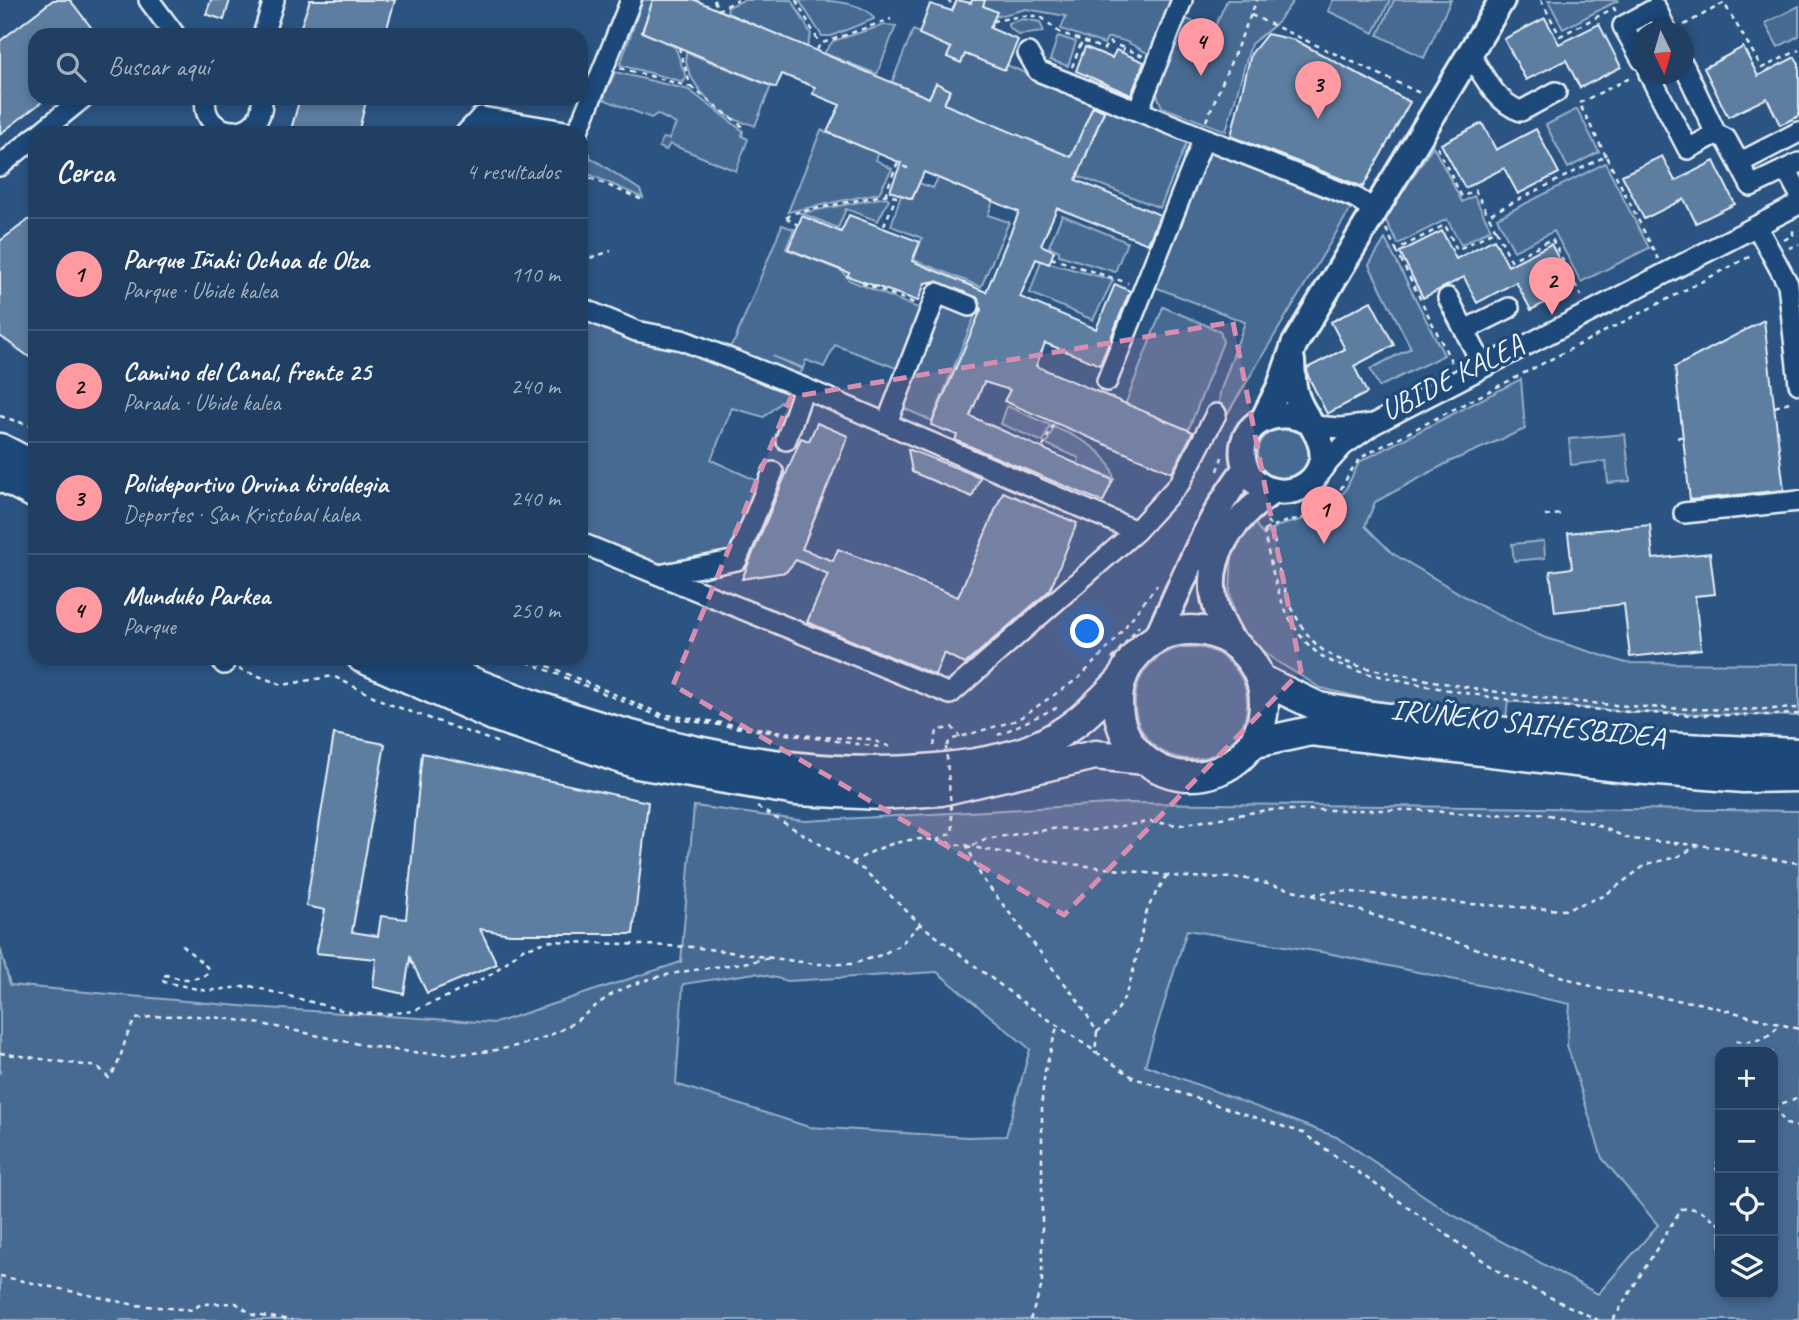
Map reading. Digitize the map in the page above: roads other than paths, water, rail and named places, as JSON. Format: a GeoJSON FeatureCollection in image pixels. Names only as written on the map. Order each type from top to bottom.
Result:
{"type":"FeatureCollection","features":[{"type":"Feature","properties":{"kind":"highway"},"geometry":{"type":"LineString","coordinates":[[0,447],[28,462]]}},
{"type":"Feature","properties":{"kind":"highway"},"geometry":{"type":"LineString","coordinates":[[0,475],[28,490]]}},
{"type":"Feature","properties":{"kind":"highway"},"geometry":{"type":"LineString","coordinates":[[378,665],[493,716],[637,764],[796,791],[882,795],[941,791],[1095,755],[1145,761],[1166,772],[1189,776],[1213,773],[1235,762],[1251,744],[1263,713],[1260,679],[1250,660],[1234,645],[1216,635],[1196,631],[1150,630],[1142,649],[1113,673],[1083,720],[1029,749],[967,765],[851,771],[774,764],[636,736],[490,691],[432,665]]}},
{"type":"Feature","properties":{"kind":"highway"},"geometry":{"type":"LineString","coordinates":[[1113,673],[1120,723],[1130,744],[1145,761]]}},
{"type":"Feature","properties":{"kind":"highway","name":"IRUÑEKO SAIHESBIDEA"},"geometry":{"type":"LineString","coordinates":[[1260,679],[1319,706],[1371,716],[1615,745],[1799,753]]}},
{"type":"Feature","properties":{"kind":"highway","name":"IRUÑEKO SAIHESBIDEA"},"geometry":{"type":"LineString","coordinates":[[1251,744],[1311,731],[1635,769],[1743,778],[1799,777]]}},
{"type":"Feature","properties":{"kind":"main road"},"geometry":{"type":"LineString","coordinates":[[1264,418],[1280,386],[1291,352],[1502,0]]}},
{"type":"Feature","properties":{"kind":"main road"},"geometry":{"type":"LineString","coordinates":[[1234,645],[1217,610],[1214,565],[1237,519],[1262,499],[1295,491],[1314,478],[1322,457],[1322,446],[1294,390],[1291,352]]}},
{"type":"Feature","properties":{"kind":"main road"},"geometry":{"type":"LineString","coordinates":[[1262,499],[1246,468],[1244,446],[1254,425],[1264,418],[1285,414],[1309,423]]}},
{"type":"Feature","properties":{"kind":"main road"},"geometry":{"type":"LineString","coordinates":[[1150,630],[1232,486],[1246,468]]}},
{"type":"Feature","properties":{"kind":"street"},"geometry":{"type":"LineString","coordinates":[[149,0],[170,28]]}},
{"type":"Feature","properties":{"kind":"street"},"geometry":{"type":"LineString","coordinates":[[265,28],[274,0]]}},
{"type":"Feature","properties":{"kind":"street"},"geometry":{"type":"LineString","coordinates":[[580,126],[631,0]]}},
{"type":"Feature","properties":{"kind":"street"},"geometry":{"type":"LineString","coordinates":[[1138,111],[1182,0]]}},
{"type":"Feature","properties":{"kind":"street"},"geometry":{"type":"LineString","coordinates":[[1632,21],[1656,8],[1668,21]]}},
{"type":"Feature","properties":{"kind":"street"},"geometry":{"type":"LineString","coordinates":[[1631,22],[1623,26],[1631,40]]}},
{"type":"Feature","properties":{"kind":"street"},"geometry":{"type":"LineString","coordinates":[[1028,53],[1038,71],[1138,111],[1202,130],[1356,198],[1376,211]]}},
{"type":"Feature","properties":{"kind":"street"},"geometry":{"type":"LineString","coordinates":[[1470,54],[1501,101],[1511,108],[1521,111],[1556,92]]}},
{"type":"Feature","properties":{"kind":"street"},"geometry":{"type":"LineString","coordinates":[[1653,84],[1688,149],[1716,134]]}},
{"type":"Feature","properties":{"kind":"street"},"geometry":{"type":"LineString","coordinates":[[1692,84],[1716,134],[1726,139],[1751,186],[1793,166],[1799,193]]}},
{"type":"Feature","properties":{"kind":"street"},"geometry":{"type":"LineString","coordinates":[[49,126],[74,105]]}},
{"type":"Feature","properties":{"kind":"street"},"geometry":{"type":"LineString","coordinates":[[206,105],[211,121],[226,126]]}},
{"type":"Feature","properties":{"kind":"street"},"geometry":{"type":"LineString","coordinates":[[247,126],[260,116],[261,105]]}},
{"type":"Feature","properties":{"kind":"street"},"geometry":{"type":"LineString","coordinates":[[473,126],[481,117],[535,126]]}},
{"type":"Feature","properties":{"kind":"street"},"geometry":{"type":"LineString","coordinates":[[1107,381],[1202,130]]}},
{"type":"Feature","properties":{"kind":"street"},"geometry":{"type":"LineString","coordinates":[[1738,163],[1799,132]]}},
{"type":"Feature","properties":{"kind":"street"},"geometry":{"type":"LineString","coordinates":[[0,166],[28,143]]}},
{"type":"Feature","properties":{"kind":"street","name":"UBIDE KALEA"},"geometry":{"type":"LineString","coordinates":[[1314,478],[1343,446],[1374,424],[1757,226],[1796,214]]}},
{"type":"Feature","properties":{"kind":"street"},"geometry":{"type":"LineString","coordinates":[[1757,226],[1794,281],[1796,393]]}},
{"type":"Feature","properties":{"kind":"street"},"geometry":{"type":"LineString","coordinates":[[887,423],[937,293],[969,306]]}},
{"type":"Feature","properties":{"kind":"street"},"geometry":{"type":"LineString","coordinates":[[1448,298],[1483,366]]}},
{"type":"Feature","properties":{"kind":"street"},"geometry":{"type":"LineString","coordinates":[[1465,330],[1509,308]]}},
{"type":"Feature","properties":{"kind":"street"},"geometry":{"type":"LineString","coordinates":[[588,311],[636,331],[682,340],[804,388],[1136,531]]}},
{"type":"Feature","properties":{"kind":"street"},"geometry":{"type":"LineString","coordinates":[[786,440],[804,388]]}},
{"type":"Feature","properties":{"kind":"street"},"geometry":{"type":"LineString","coordinates":[[588,545],[950,694],[1136,531],[1180,483],[1216,414]]}},
{"type":"Feature","properties":{"kind":"street","name":"UBIDE KALEA"},"geometry":{"type":"LineString","coordinates":[[1309,423],[1340,428],[1374,424]]}},
{"type":"Feature","properties":{"kind":"street"},"geometry":{"type":"LineString","coordinates":[[658,575],[737,560],[773,472]]}},
{"type":"Feature","properties":{"kind":"street"},"geometry":{"type":"LineString","coordinates":[[1684,513],[1799,501]]}},
{"type":"Feature","properties":{"kind":"tunnel"},"geometry":{"type":"LineString","coordinates":[[0,1074],[119,1320]]}},
{"type":"Feature","properties":{"kind":"tunnel"},"geometry":{"type":"LineString","coordinates":[[0,1248],[35,1320]]}},
{"type":"Feature","properties":{"kind":"place","name":"Munduko Parkea"},"geometry":{"type":"Point","coordinates":[1201,76]}},
{"type":"Feature","properties":{"kind":"place","name":"Polideportivo Orvina kiroldegia"},"geometry":{"type":"Point","coordinates":[1318,119]}},
{"type":"Feature","properties":{"kind":"place","name":"Camino del Canal, frente 25"},"geometry":{"type":"Point","coordinates":[1552,315]}},
{"type":"Feature","properties":{"kind":"place","name":"Parque Iñaki Ochoa de Olza"},"geometry":{"type":"Point","coordinates":[1324,544]}}]}
